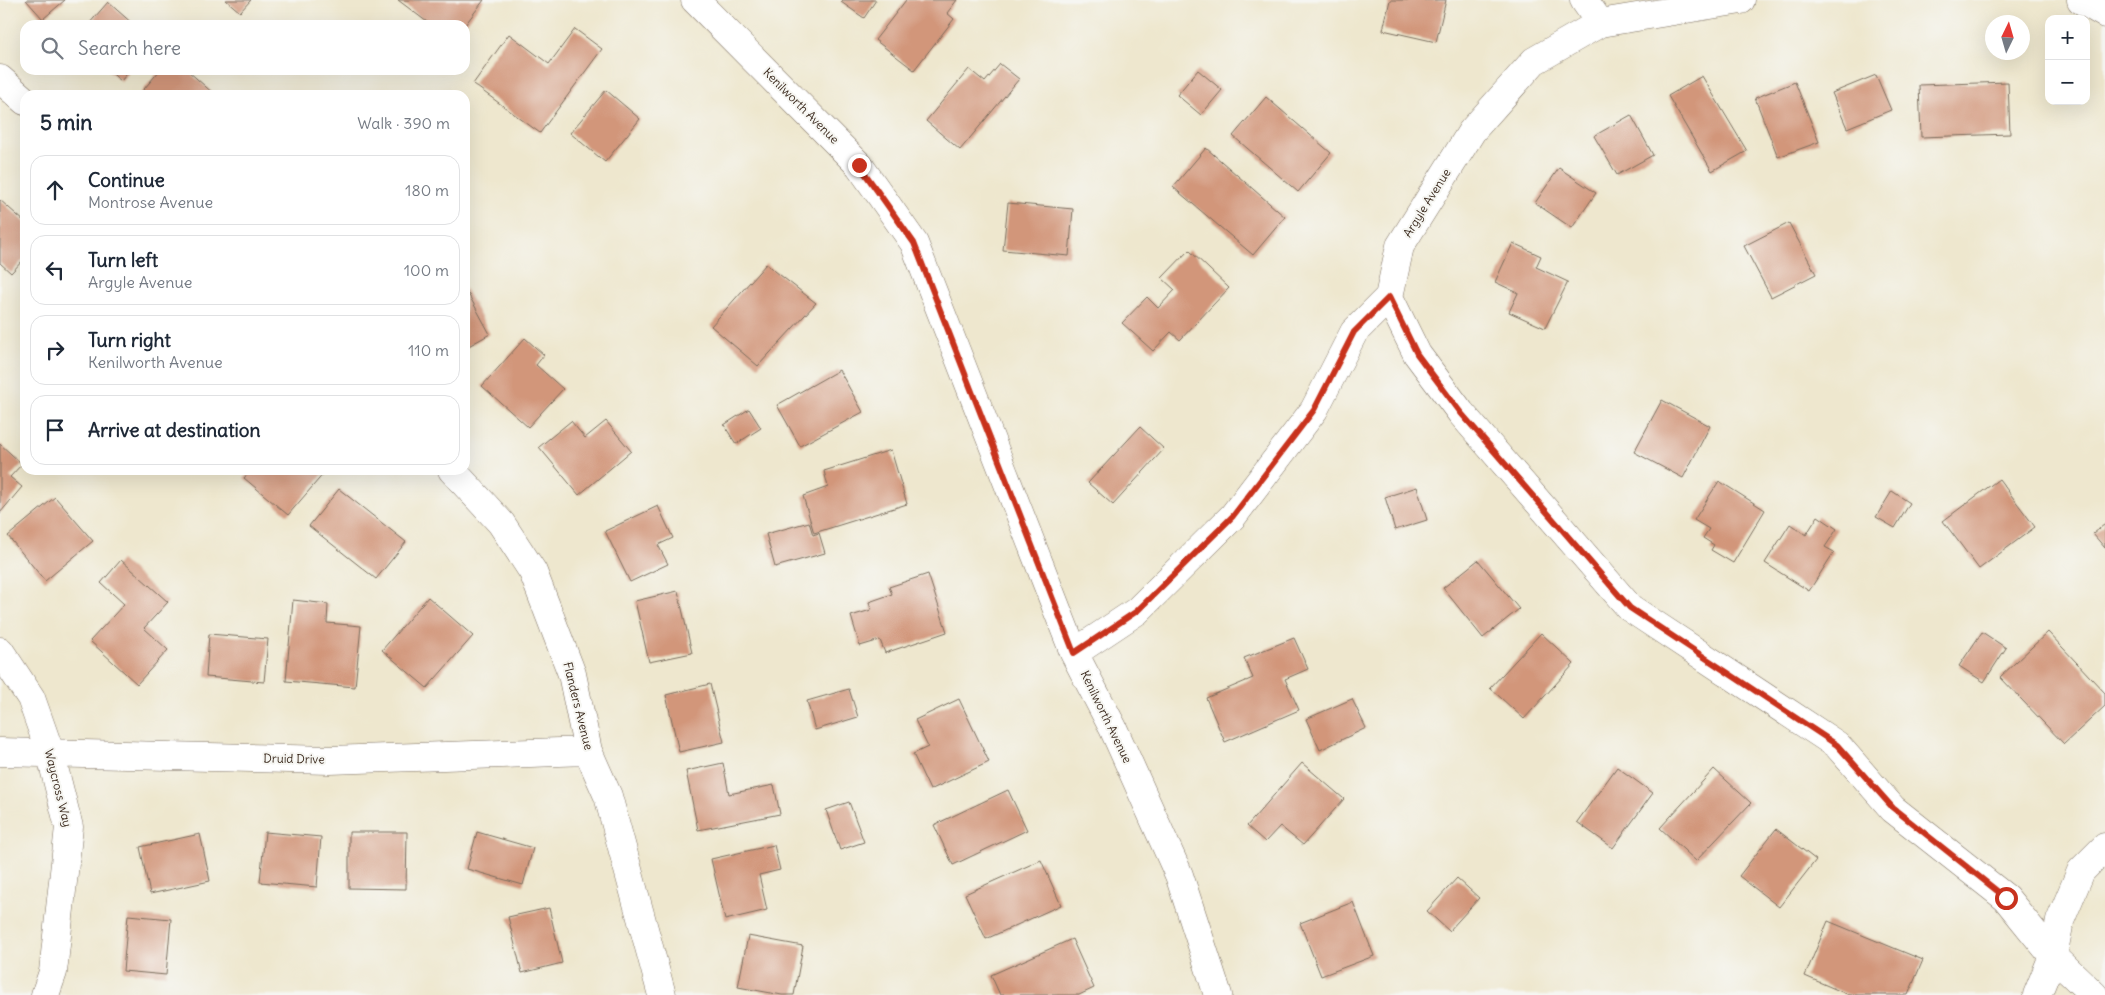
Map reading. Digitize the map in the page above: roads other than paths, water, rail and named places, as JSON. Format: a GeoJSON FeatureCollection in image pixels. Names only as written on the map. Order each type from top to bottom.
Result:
{"type":"FeatureCollection","features":[{"type":"Feature","properties":{"kind":"street","name":"Kenilworth Avenue"},"geometry":{"type":"LineString","coordinates":[[695,0],[859,165],[914,243],[1074,653],[1113,728],[1179,875],[1218,995]]}},
{"type":"Feature","properties":{"kind":"street"},"geometry":{"type":"LineString","coordinates":[[1584,0],[1600,22],[1742,0]]}},
{"type":"Feature","properties":{"kind":"street"},"geometry":{"type":"LineString","coordinates":[[2081,0],[2105,14]]}},
{"type":"Feature","properties":{"kind":"street","name":"Argyle Avenue"},"geometry":{"type":"LineString","coordinates":[[1389,297],[1400,246],[1472,131],[1534,61],[1600,22]]}},
{"type":"Feature","properties":{"kind":"street"},"geometry":{"type":"LineString","coordinates":[[0,79],[20,97]]}},
{"type":"Feature","properties":{"kind":"street"},"geometry":{"type":"LineString","coordinates":[[1074,653],[1137,611],[1233,516],[1314,410],[1354,332],[1389,297],[1417,354],[1461,413],[1630,608],[1837,745],[1893,808],[2006,898],[2054,956],[2094,995]]}},
{"type":"Feature","properties":{"kind":"street","name":"Flanders Avenue"},"geometry":{"type":"LineString","coordinates":[[457,475],[501,523],[533,572],[572,674],[588,751],[608,796],[662,995]]}},
{"type":"Feature","properties":{"kind":"street","name":"Waycross Way"},"geometry":{"type":"LineString","coordinates":[[0,651],[31,698],[50,752],[69,827],[53,972],[45,995]]}},
{"type":"Feature","properties":{"kind":"street","name":"Druid Drive"},"geometry":{"type":"LineString","coordinates":[[0,752],[330,760],[588,751]]}},
{"type":"Feature","properties":{"kind":"street"},"geometry":{"type":"LineString","coordinates":[[2037,995],[2054,956],[2060,921],[2081,871],[2105,847]]}}]}
